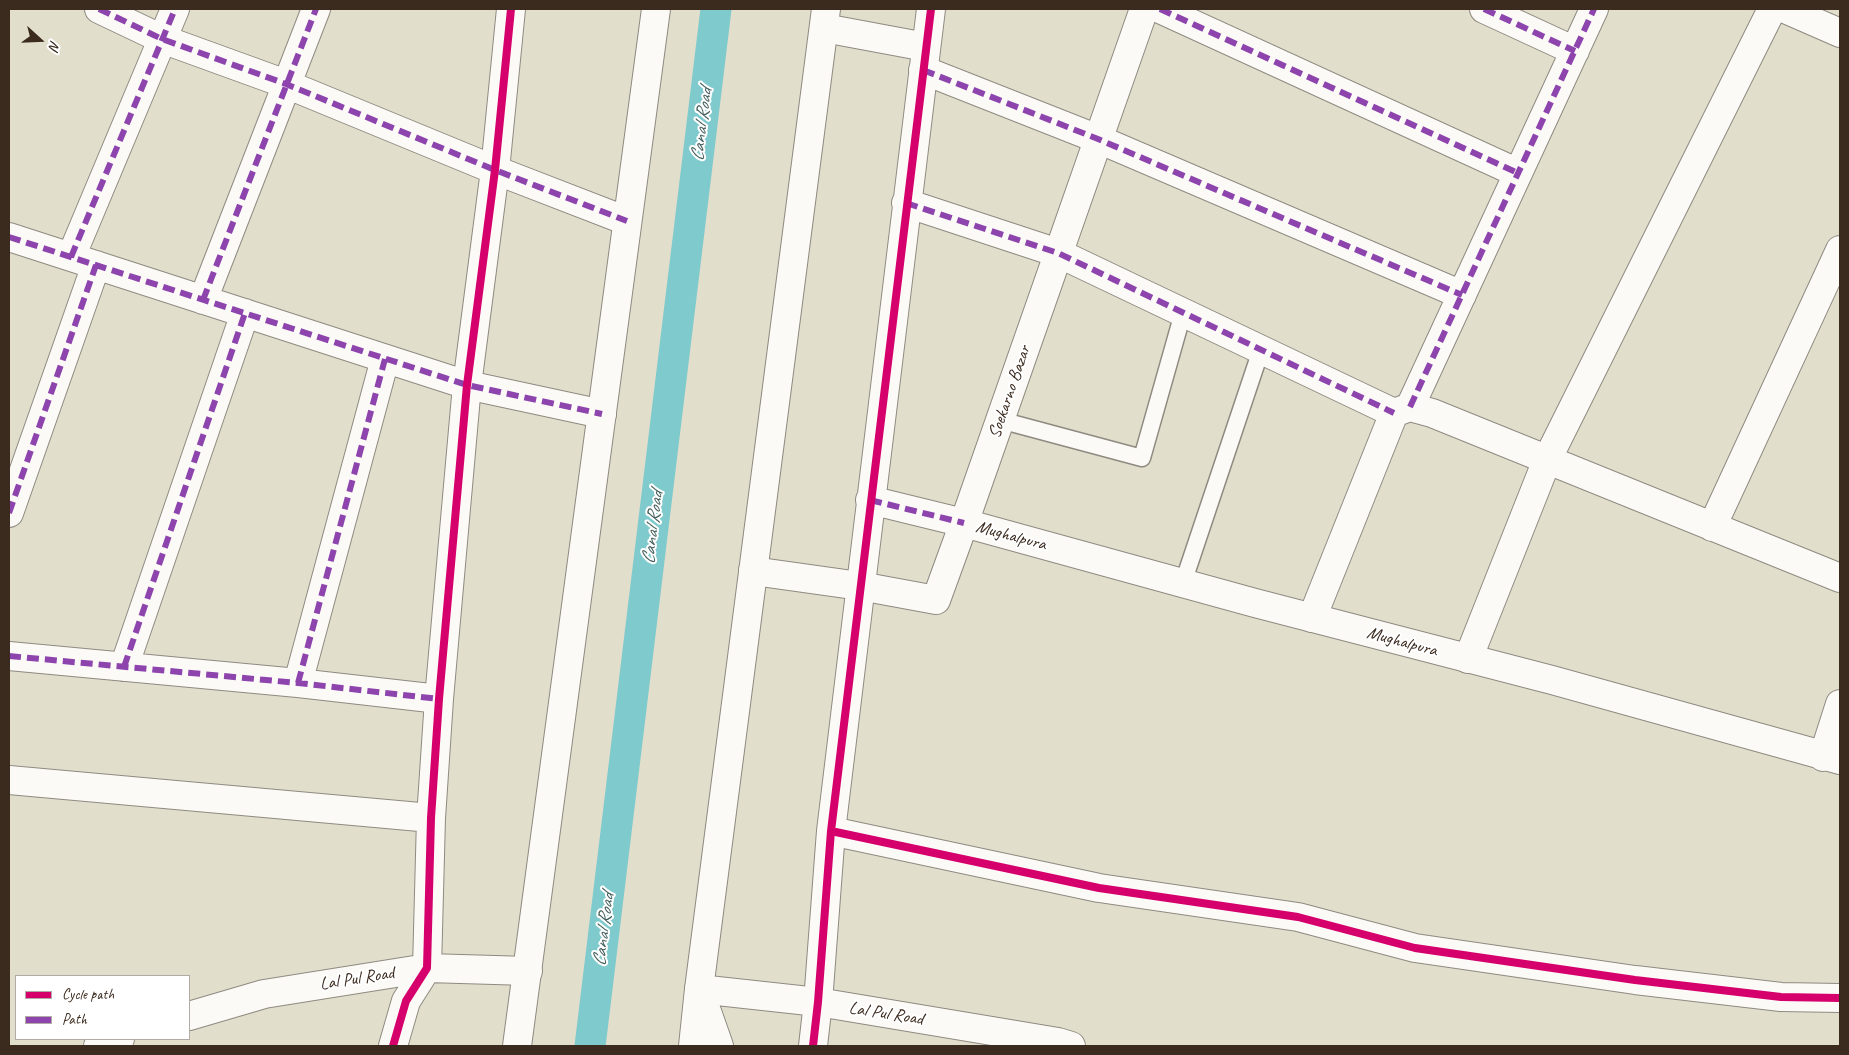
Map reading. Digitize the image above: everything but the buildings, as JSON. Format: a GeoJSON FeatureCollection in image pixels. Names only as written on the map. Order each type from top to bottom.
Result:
{"type":"FeatureCollection","features":[{"type":"Feature","properties":{"kind":"main road"},"geometry":{"type":"LineString","coordinates":[[99,9],[162,39],[286,84],[495,170],[627,221]]}},
{"type":"Feature","properties":{"kind":"main road"},"geometry":{"type":"LineString","coordinates":[[9,513],[83,261],[162,39],[175,9]]}},
{"type":"Feature","properties":{"kind":"main road"},"geometry":{"type":"LineString","coordinates":[[203,300],[316,9]]}},
{"type":"Feature","properties":{"kind":"main road"},"geometry":{"type":"LineString","coordinates":[[393,1046],[406,1001],[427,968],[431,818],[439,699],[467,386],[495,170],[511,9]]}},
{"type":"Feature","properties":{"kind":"main road"},"geometry":{"type":"LineString","coordinates":[[517,1046],[656,9]]}},
{"type":"Feature","properties":{"kind":"main road"},"geometry":{"type":"LineString","coordinates":[[813,1046],[831,831],[930,9]]}},
{"type":"Feature","properties":{"kind":"main road","name":"Soekarno Bazar"},"geometry":{"type":"LineString","coordinates":[[753,571],[860,586],[936,600],[1144,9]]}},
{"type":"Feature","properties":{"kind":"main road"},"geometry":{"type":"LineString","coordinates":[[1160,9],[1518,173]]}},
{"type":"Feature","properties":{"kind":"main road"},"geometry":{"type":"LineString","coordinates":[[1484,9],[1575,52]]}},
{"type":"Feature","properties":{"kind":"main road"},"geometry":{"type":"LineString","coordinates":[[1312,618],[1402,410],[1462,295],[1594,9]]}},
{"type":"Feature","properties":{"kind":"main road"},"geometry":{"type":"LineString","coordinates":[[1468,659],[1547,460],[1772,9]]}},
{"type":"Feature","properties":{"kind":"main road"},"geometry":{"type":"LineString","coordinates":[[1786,9],[1840,33]]}},
{"type":"Feature","properties":{"kind":"main road"},"geometry":{"type":"LineString","coordinates":[[693,1046],[825,19],[924,58],[1098,139],[1462,295]]}},
{"type":"Feature","properties":{"kind":"main road"},"geometry":{"type":"LineString","coordinates":[[906,203],[1058,253],[1261,350],[1402,410],[1432,413],[1840,578]]}},
{"type":"Feature","properties":{"kind":"main road"},"geometry":{"type":"LineString","coordinates":[[9,237],[467,386],[602,414]]}},
{"type":"Feature","properties":{"kind":"main road"},"geometry":{"type":"LineString","coordinates":[[1712,526],[1840,250]]}},
{"type":"Feature","properties":{"kind":"main road"},"geometry":{"type":"LineString","coordinates":[[124,667],[245,313]]}},
{"type":"Feature","properties":{"kind":"main road"},"geometry":{"type":"LineString","coordinates":[[298,683],[385,359]]}},
{"type":"Feature","properties":{"kind":"main road","name":"Mughalpura"},"geometry":{"type":"LineString","coordinates":[[870,500],[964,523],[1312,618],[1552,680],[1832,758]]}},
{"type":"Feature","properties":{"kind":"main road"},"geometry":{"type":"LineString","coordinates":[[9,656],[298,683],[439,699]]}},
{"type":"Feature","properties":{"kind":"main road"},"geometry":{"type":"LineString","coordinates":[[1832,758],[1840,704]]}},
{"type":"Feature","properties":{"kind":"main road"},"geometry":{"type":"LineString","coordinates":[[9,780],[431,818]]}},
{"type":"Feature","properties":{"kind":"main road"},"geometry":{"type":"LineString","coordinates":[[831,831],[1100,888],[1298,917],[1415,948],[1635,980],[1752,994],[1781,997],[1840,998]]}},
{"type":"Feature","properties":{"kind":"main road","name":"Lal Pul Road"},"geometry":{"type":"LineString","coordinates":[[190,1016],[264,994],[427,968],[528,971]]}},
{"type":"Feature","properties":{"kind":"main road"},"geometry":{"type":"LineString","coordinates":[[699,989],[719,1046]]}},
{"type":"Feature","properties":{"kind":"main road","name":"Lal Pul Road"},"geometry":{"type":"LineString","coordinates":[[699,989],[818,1002],[1058,1042],[1071,1046]]}},
{"type":"Feature","properties":{"kind":"main road"},"geometry":{"type":"LineString","coordinates":[[98,1046],[117,1040]]}},
{"type":"Feature","properties":{"kind":"lane"},"geometry":{"type":"LineString","coordinates":[[1000,420],[1142,458],[1184,313]]}},
{"type":"Feature","properties":{"kind":"lane"},"geometry":{"type":"LineString","coordinates":[[1183,583],[1261,350]]}},
{"type":"Feature","properties":{"kind":"waterway","name":"Canal Road"},"geometry":{"type":"LineString","coordinates":[[590,1046],[716,9]]}},
{"type":"Feature","properties":{"kind":"marked path"},"geometry":{"type":"LineString","coordinates":[[99,9],[162,39],[286,84],[495,170],[627,221]]}},
{"type":"Feature","properties":{"kind":"marked path"},"geometry":{"type":"LineString","coordinates":[[71,257],[175,9]]}},
{"type":"Feature","properties":{"kind":"marked path"},"geometry":{"type":"LineString","coordinates":[[203,300],[316,9]]}},
{"type":"Feature","properties":{"kind":"marked path"},"geometry":{"type":"LineString","coordinates":[[1160,9],[1518,173]]}},
{"type":"Feature","properties":{"kind":"marked path"},"geometry":{"type":"LineString","coordinates":[[1484,9],[1575,51]]}},
{"type":"Feature","properties":{"kind":"marked path"},"geometry":{"type":"LineString","coordinates":[[1410,407],[1594,9]]}},
{"type":"Feature","properties":{"kind":"marked path"},"geometry":{"type":"LineString","coordinates":[[923,70],[1098,139],[1462,295]]}},
{"type":"Feature","properties":{"kind":"marked path"},"geometry":{"type":"LineString","coordinates":[[906,203],[1058,253],[1394,413]]}},
{"type":"Feature","properties":{"kind":"marked path"},"geometry":{"type":"LineString","coordinates":[[9,237],[467,385],[602,414]]}},
{"type":"Feature","properties":{"kind":"marked path"},"geometry":{"type":"LineString","coordinates":[[9,513],[96,265]]}},
{"type":"Feature","properties":{"kind":"marked path"},"geometry":{"type":"LineString","coordinates":[[124,667],[245,313]]}},
{"type":"Feature","properties":{"kind":"marked path"},"geometry":{"type":"LineString","coordinates":[[298,683],[385,359]]}},
{"type":"Feature","properties":{"kind":"marked path"},"geometry":{"type":"LineString","coordinates":[[870,500],[964,523]]}},
{"type":"Feature","properties":{"kind":"marked path"},"geometry":{"type":"LineString","coordinates":[[9,656],[298,683],[439,699]]}},
{"type":"Feature","properties":{"kind":"cycle path"},"geometry":{"type":"LineString","coordinates":[[393,1046],[406,1001],[427,968],[431,818],[439,699],[467,385],[495,170],[511,9]]}},
{"type":"Feature","properties":{"kind":"cycle path"},"geometry":{"type":"LineString","coordinates":[[813,1046],[831,831],[931,9]]}},
{"type":"Feature","properties":{"kind":"cycle path"},"geometry":{"type":"LineString","coordinates":[[831,831],[1099,888],[1298,917],[1415,948],[1635,980],[1781,997],[1840,998]]}}]}
